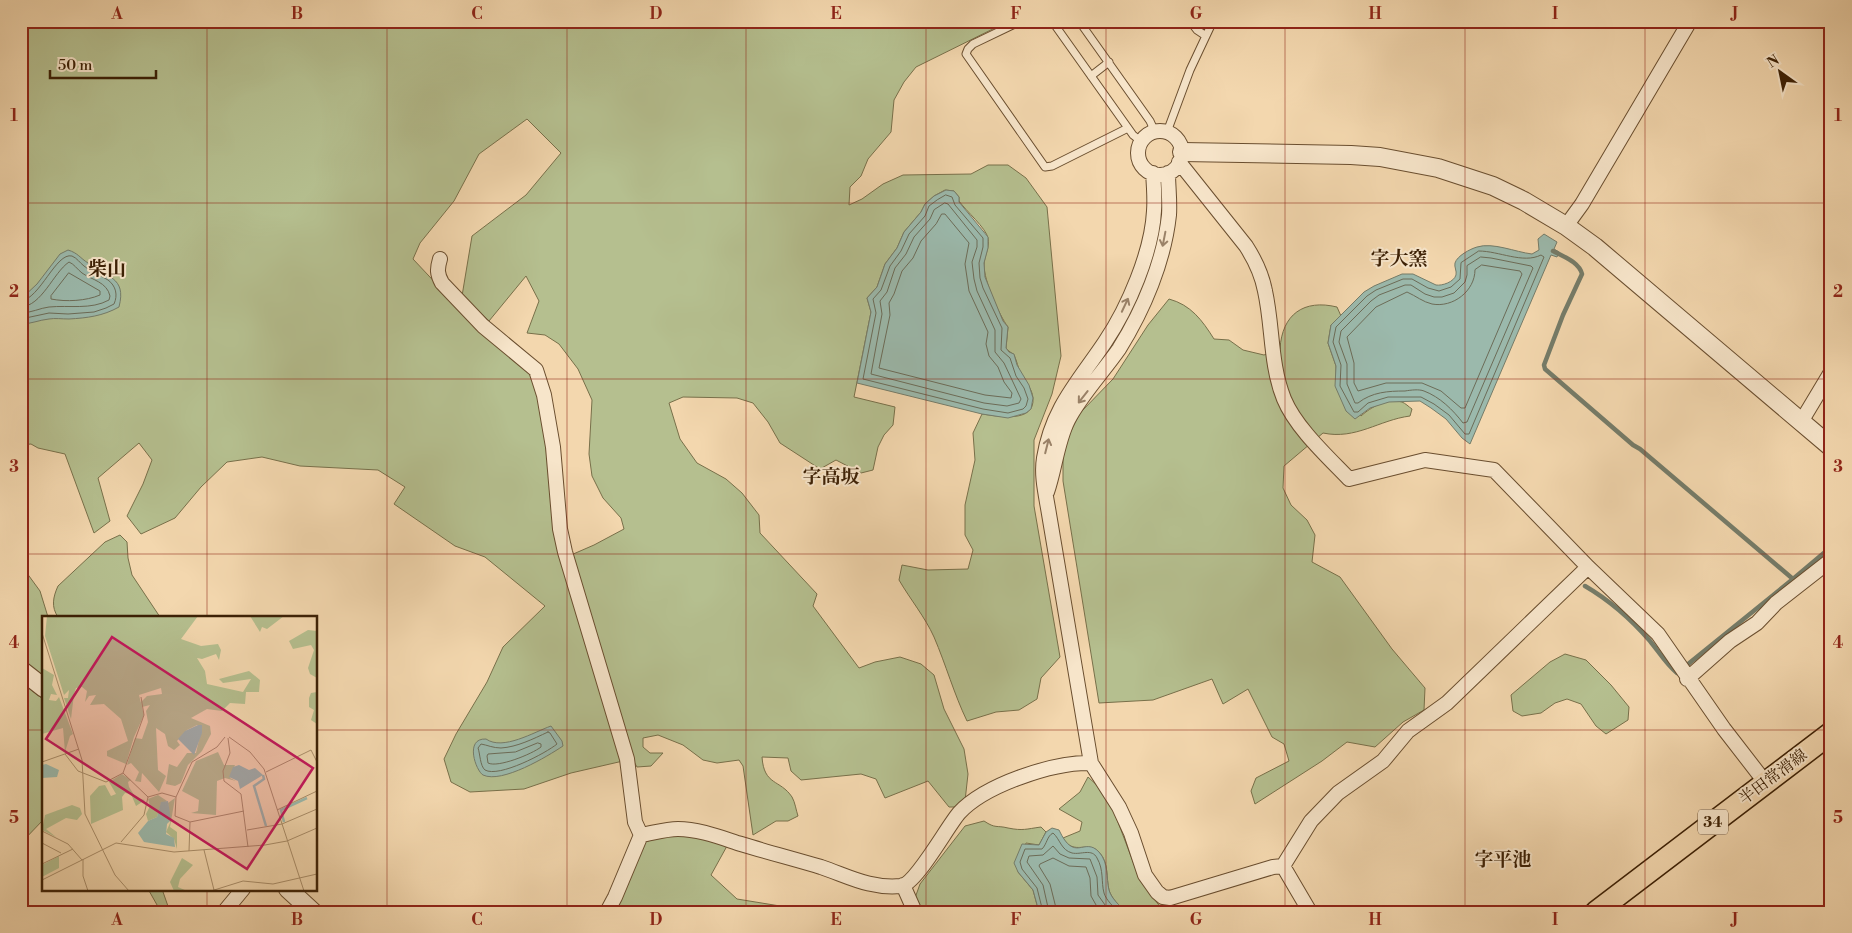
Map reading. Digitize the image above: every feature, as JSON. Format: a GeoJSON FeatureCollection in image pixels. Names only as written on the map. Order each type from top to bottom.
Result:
{"type":"FeatureCollection","features":[{"type":"Feature","properties":{"kind":"main road","name":"半田常滑線"},"geometry":{"type":"LineString","coordinates":[[1596,912],[1831,733]]}},
{"type":"Feature","properties":{"kind":"street"},"geometry":{"type":"LineString","coordinates":[[1566,226],[1582,204],[1690,21]]}},
{"type":"Feature","properties":{"kind":"street"},"geometry":{"type":"LineString","coordinates":[[1161,132],[1177,138],[1180,157],[1177,166],[1168,173],[1153,173],[1143,166],[1139,158],[1138,153],[1142,142],[1149,134],[1161,132]]}},
{"type":"Feature","properties":{"kind":"street"},"geometry":{"type":"LineString","coordinates":[[1180,157],[1351,155],[1380,157],[1438,168],[1493,186],[1524,201],[1566,226],[1595,247],[1831,447]]}},
{"type":"Feature","properties":{"kind":"street"},"geometry":{"type":"LineString","coordinates":[[1180,157],[1246,246],[1261,274],[1266,292],[1272,353],[1284,399],[1304,429],[1349,479],[1425,460],[1494,470],[1588,567],[1658,634],[1687,679],[1765,782]]}},
{"type":"Feature","properties":{"kind":"street"},"geometry":{"type":"LineString","coordinates":[[1153,173],[1154,212],[1147,250],[1141,269],[1113,328],[1084,373],[1073,384],[1063,402],[1051,430],[1044,457],[1043,473],[1046,494],[1091,763],[1119,806],[1131,833],[1145,875],[1163,897],[1170,898],[1273,867],[1283,866]]}},
{"type":"Feature","properties":{"kind":"street"},"geometry":{"type":"LineString","coordinates":[[1046,494],[1062,434],[1068,421],[1075,408],[1096,382],[1126,336],[1155,274],[1169,214],[1168,173]]}},
{"type":"Feature","properties":{"kind":"street"},"geometry":{"type":"LineString","coordinates":[[1154,212],[1169,214]]}},
{"type":"Feature","properties":{"kind":"street"},"geometry":{"type":"LineString","coordinates":[[440,259],[437,268],[438,276],[442,283],[483,326],[536,370],[544,395],[564,552],[627,759],[636,822],[641,836],[607,912]]}},
{"type":"Feature","properties":{"kind":"street"},"geometry":{"type":"LineString","coordinates":[[1113,328],[1126,336]]}},
{"type":"Feature","properties":{"kind":"street"},"geometry":{"type":"LineString","coordinates":[[1801,422],[1831,372]]}},
{"type":"Feature","properties":{"kind":"street"},"geometry":{"type":"LineString","coordinates":[[1084,373],[1096,382]]}},
{"type":"Feature","properties":{"kind":"street"},"geometry":{"type":"LineString","coordinates":[[1687,679],[1730,641],[1757,623],[1776,603],[1831,560]]}},
{"type":"Feature","properties":{"kind":"street"},"geometry":{"type":"LineString","coordinates":[[1283,866],[1310,821],[1338,793],[1384,761],[1408,731],[1447,703],[1588,567]]}},
{"type":"Feature","properties":{"kind":"street"},"geometry":{"type":"LineString","coordinates":[[21,670],[42,686]]}},
{"type":"Feature","properties":{"kind":"street"},"geometry":{"type":"LineString","coordinates":[[641,836],[672,830],[685,830],[713,836],[822,867],[844,877],[878,886],[903,886],[916,876],[960,813],[977,798],[1000,785],[1037,773],[1073,763],[1091,763]]}},
{"type":"Feature","properties":{"kind":"street"},"geometry":{"type":"LineString","coordinates":[[1283,866],[1310,912]]}},
{"type":"Feature","properties":{"kind":"street"},"geometry":{"type":"LineString","coordinates":[[903,886],[915,912]]}},
{"type":"Feature","properties":{"kind":"street"},"geometry":{"type":"LineString","coordinates":[[224,912],[241,890]]}},
{"type":"Feature","properties":{"kind":"street"},"geometry":{"type":"LineString","coordinates":[[289,890],[313,912]]}},
{"type":"Feature","properties":{"kind":"lane"},"geometry":{"type":"LineString","coordinates":[[1021,21],[973,44],[966,54],[1045,167],[1052,166],[1128,128]]}},
{"type":"Feature","properties":{"kind":"lane"},"geometry":{"type":"LineString","coordinates":[[1052,21],[1132,136],[1142,142]]}},
{"type":"Feature","properties":{"kind":"lane"},"geometry":{"type":"LineString","coordinates":[[1079,21],[1150,121],[1161,132],[1213,21]]}},
{"type":"Feature","properties":{"kind":"lane"},"geometry":{"type":"LineString","coordinates":[[1190,21],[1197,30],[1206,36]]}},
{"type":"Feature","properties":{"kind":"lane"},"geometry":{"type":"LineString","coordinates":[[1091,76],[1108,62]]}},
{"type":"Feature","properties":{"kind":"green space"},"geometry":{"type":"Polygon","coordinates":[[[21,21],[1009,21],[916,67],[904,82],[894,100],[891,132],[868,159],[861,176],[850,187],[849,205],[862,199],[883,184],[903,175],[971,174],[988,165],[1008,165],[1026,178],[1047,207],[1061,356],[1052,394],[1034,440],[1034,506],[1060,657],[1041,678],[1037,699],[1019,710],[996,712],[967,721],[934,637],[899,580],[902,565],[928,570],[968,569],[973,550],[965,535],[965,505],[975,460],[973,433],[982,414],[1005,417],[1022,415],[1028,412],[1032,406],[1033,398],[1031,391],[1021,374],[1014,355],[1006,348],[1008,327],[996,306],[986,280],[984,265],[988,238],[984,229],[959,201],[959,197],[954,191],[945,190],[925,204],[921,212],[904,232],[897,248],[885,264],[877,287],[867,298],[871,312],[854,397],[895,407],[893,425],[884,435],[878,447],[873,470],[861,473],[836,460],[820,469],[780,443],[768,422],[753,403],[737,398],[683,397],[669,403],[680,439],[697,463],[726,479],[742,493],[759,515],[760,533],[817,594],[813,606],[859,668],[875,662],[900,657],[921,664],[934,675],[944,709],[964,749],[968,774],[965,801],[958,807],[949,807],[928,781],[885,798],[876,779],[861,774],[801,780],[791,771],[788,758],[762,757],[763,766],[769,778],[792,797],[798,816],[788,821],[776,821],[753,835],[743,766],[739,760],[717,763],[703,760],[683,745],[658,735],[643,738],[643,747],[650,753],[663,753],[651,766],[637,767],[633,760],[571,555],[624,529],[621,518],[603,498],[592,476],[589,454],[592,400],[578,369],[559,344],[545,335],[527,333],[539,301],[526,276],[489,321],[462,296],[472,236],[526,195],[561,153],[527,119],[479,154],[454,201],[420,243],[413,259],[475,325],[534,373],[540,393],[559,552],[623,761],[571,773],[524,789],[470,792],[451,782],[444,759],[456,734],[487,682],[503,647],[545,606],[485,557],[455,546],[394,504],[405,487],[378,470],[300,466],[262,457],[227,462],[201,487],[175,518],[141,534],[127,516],[143,484],[152,460],[139,443],[98,478],[110,521],[94,533],[65,454],[38,448],[31,444],[21,445],[21,21]]]}},
{"type":"Feature","properties":{"kind":"green space"},"geometry":{"type":"Polygon","coordinates":[[[1169,299],[1190,309],[1214,339],[1229,340],[1243,350],[1264,355],[1280,349],[1285,327],[1290,318],[1297,312],[1314,305],[1337,307],[1341,316],[1331,325],[1328,343],[1336,366],[1336,376],[1361,416],[1374,407],[1391,401],[1402,402],[1412,409],[1410,416],[1388,421],[1357,432],[1346,434],[1323,433],[1284,466],[1283,488],[1291,505],[1307,520],[1315,535],[1312,562],[1340,577],[1392,649],[1425,688],[1424,710],[1403,722],[1375,747],[1347,742],[1322,761],[1255,804],[1251,791],[1256,778],[1289,761],[1284,744],[1272,737],[1248,689],[1223,704],[1212,679],[1153,700],[1099,703],[1063,481],[1063,447],[1080,413],[1113,379],[1148,325],[1169,299]]]}},
{"type":"Feature","properties":{"kind":"green space"},"geometry":{"type":"Polygon","coordinates":[[[120,535],[127,542],[132,575],[159,616],[58,616],[54,609],[54,602],[58,586],[105,542],[120,535]]]}},
{"type":"Feature","properties":{"kind":"green space"},"geometry":{"type":"Polygon","coordinates":[[[21,565],[40,591],[48,616],[42,616],[42,675],[21,658],[21,565]]]}},
{"type":"Feature","properties":{"kind":"green space"},"geometry":{"type":"Polygon","coordinates":[[[1565,654],[1586,660],[1611,685],[1629,707],[1628,720],[1606,734],[1596,726],[1581,704],[1567,699],[1555,703],[1541,713],[1522,716],[1513,711],[1511,695],[1550,662],[1565,654]]]}},
{"type":"Feature","properties":{"kind":"green space"},"geometry":{"type":"Polygon","coordinates":[[[21,682],[42,698],[42,821],[21,843],[21,682]]]}},
{"type":"Feature","properties":{"kind":"green space"},"geometry":{"type":"Polygon","coordinates":[[[1088,777],[1100,788],[1113,809],[1140,880],[1164,912],[1126,912],[1110,893],[1106,866],[1100,853],[1091,847],[1076,847],[1067,844],[1063,838],[1080,831],[1082,822],[1059,809],[1080,792],[1088,777]]]}},
{"type":"Feature","properties":{"kind":"green space"},"geometry":{"type":"Polygon","coordinates":[[[984,821],[994,826],[1017,829],[1041,827],[1046,832],[1039,845],[1026,843],[1018,872],[1033,890],[1039,912],[921,912],[915,898],[920,884],[965,826],[984,821]]]}},
{"type":"Feature","properties":{"kind":"green space"},"geometry":{"type":"Polygon","coordinates":[[[702,836],[727,846],[711,875],[737,899],[780,906],[793,912],[611,912],[642,844],[656,837],[702,836]]]}},
{"type":"Feature","properties":{"kind":"green space"},"geometry":{"type":"Polygon","coordinates":[[[149,890],[162,890],[170,912],[161,912],[149,890]]]}},
{"type":"Feature","properties":{"kind":"water"},"geometry":{"type":"Polygon","coordinates":[[[946,190],[954,191],[959,197],[959,202],[988,237],[988,248],[984,263],[985,277],[1003,321],[1008,327],[1006,348],[1014,354],[1017,365],[1029,385],[1033,398],[1031,409],[1026,413],[1008,418],[982,414],[857,383],[871,312],[867,298],[877,287],[885,264],[897,248],[904,232],[921,212],[925,204],[934,196],[946,190]]]}},
{"type":"Feature","properties":{"kind":"water"},"geometry":{"type":"Polygon","coordinates":[[[1544,234],[1557,242],[1554,249],[1559,252],[1557,257],[1551,255],[1470,444],[1462,438],[1446,419],[1420,401],[1389,402],[1370,408],[1355,419],[1346,411],[1335,386],[1336,366],[1328,343],[1331,325],[1364,292],[1402,274],[1413,274],[1436,285],[1444,284],[1450,282],[1455,277],[1456,260],[1471,249],[1490,246],[1532,254],[1539,250],[1538,239],[1544,234]]]}},
{"type":"Feature","properties":{"kind":"water"},"geometry":{"type":"Polygon","coordinates":[[[68,250],[77,254],[117,283],[121,297],[119,307],[107,313],[89,317],[51,319],[21,324],[21,299],[37,284],[60,254],[68,250]]]}},
{"type":"Feature","properties":{"kind":"water"},"geometry":{"type":"Polygon","coordinates":[[[551,726],[562,741],[563,746],[547,756],[524,768],[501,776],[491,777],[483,775],[477,768],[474,749],[475,744],[479,740],[486,739],[501,743],[510,742],[551,726]]]}},
{"type":"Feature","properties":{"kind":"water"},"geometry":{"type":"Polygon","coordinates":[[[1052,828],[1059,830],[1070,846],[1075,848],[1094,848],[1099,852],[1106,866],[1110,893],[1126,912],[1039,912],[1033,890],[1018,872],[1014,863],[1022,844],[1039,845],[1046,832],[1052,828]]]}},
{"type":"Feature","properties":{"kind":"waterway"},"geometry":{"type":"LineString","coordinates":[[1553,251],[1578,266],[1582,274],[1563,315],[1544,365],[1545,369],[1793,579],[1831,547]]}},
{"type":"Feature","properties":{"kind":"waterway"},"geometry":{"type":"LineString","coordinates":[[1831,403],[1828,408],[1831,412]]}},
{"type":"Feature","properties":{"kind":"waterway"},"geometry":{"type":"LineString","coordinates":[[1585,586],[1603,597],[1635,625],[1677,673],[1793,579]]}},
{"type":"Feature","properties":{"kind":"district","name":"字大窯"},"geometry":{"type":"Point","coordinates":[1399,259]}},
{"type":"Feature","properties":{"kind":"district","name":"柴山"},"geometry":{"type":"Point","coordinates":[107,269]}},
{"type":"Feature","properties":{"kind":"district","name":"字高坂"},"geometry":{"type":"Point","coordinates":[831,477]}},
{"type":"Feature","properties":{"kind":"district","name":"字平池"},"geometry":{"type":"Point","coordinates":[1503,860]}}]}
